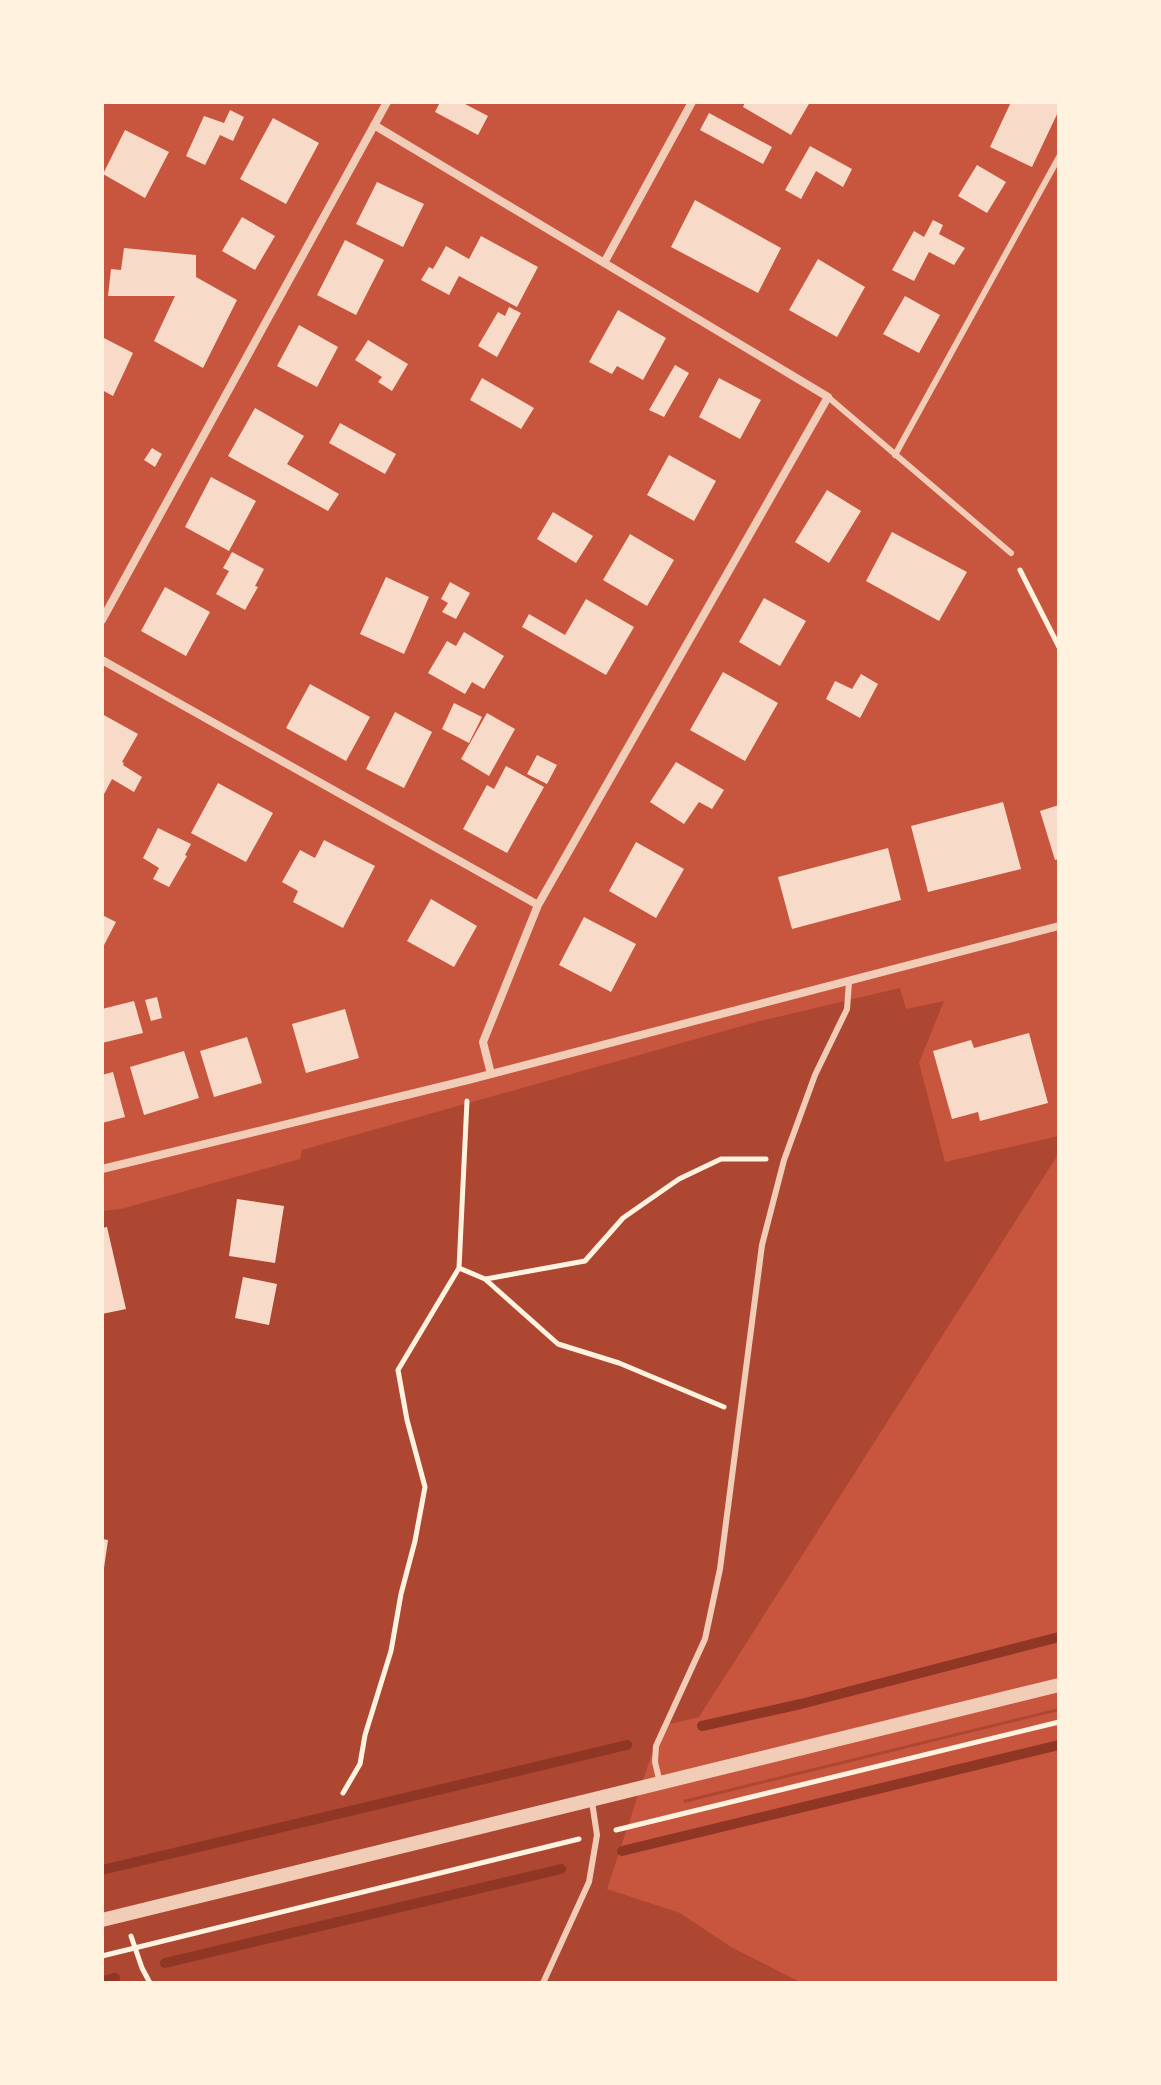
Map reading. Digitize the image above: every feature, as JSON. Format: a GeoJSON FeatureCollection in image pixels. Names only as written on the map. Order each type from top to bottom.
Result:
{"type":"FeatureCollection","features":[{"type":"Feature","properties":{"kind":"street"},"geometry":{"type":"LineString","coordinates":[[102,620],[387,102]]}},
{"type":"Feature","properties":{"kind":"street"},"geometry":{"type":"LineString","coordinates":[[604,263],[692,102]]}},
{"type":"Feature","properties":{"kind":"street"},"geometry":{"type":"LineString","coordinates":[[374,125],[828,397],[538,905],[483,1042],[491,1074]]}},
{"type":"Feature","properties":{"kind":"street"},"geometry":{"type":"LineString","coordinates":[[102,660],[538,905]]}},
{"type":"Feature","properties":{"kind":"street"},"geometry":{"type":"LineString","coordinates":[[102,1169],[468,1080],[1059,926]]}},
{"type":"Feature","properties":{"kind":"street"},"geometry":{"type":"LineString","coordinates":[[102,1920],[1059,1685]]}},
{"type":"Feature","properties":{"kind":"lane"},"geometry":{"type":"LineString","coordinates":[[895,455],[1059,157]]}},
{"type":"Feature","properties":{"kind":"lane"},"geometry":{"type":"LineString","coordinates":[[828,397],[1011,553]]}},
{"type":"Feature","properties":{"kind":"lane"},"geometry":{"type":"LineString","coordinates":[[660,1783],[655,1762],[656,1746],[705,1639],[720,1569],[762,1245],[784,1160],[815,1075],[847,1009],[849,982]]}},
{"type":"Feature","properties":{"kind":"lane"},"geometry":{"type":"LineString","coordinates":[[543,1983],[589,1882],[597,1835],[591,1800]]}},
{"type":"Feature","properties":{"kind":"path"},"geometry":{"type":"LineString","coordinates":[[1011,553],[1059,647]]}},
{"type":"Feature","properties":{"kind":"path"},"geometry":{"type":"LineString","coordinates":[[343,1793],[360,1764],[365,1735],[391,1651],[425,1487],[407,1420],[398,1370],[459,1268],[468,1080]]}},
{"type":"Feature","properties":{"kind":"path"},"geometry":{"type":"LineString","coordinates":[[485,1279],[585,1261],[623,1218],[679,1179],[721,1159],[784,1160]]}},
{"type":"Feature","properties":{"kind":"path"},"geometry":{"type":"LineString","coordinates":[[459,1268],[485,1279],[558,1344],[619,1363],[740,1414]]}},
{"type":"Feature","properties":{"kind":"path"},"geometry":{"type":"LineString","coordinates":[[102,1956],[1059,1722]]}},
{"type":"Feature","properties":{"kind":"path"},"geometry":{"type":"LineString","coordinates":[[135,1948],[150,1983]]}},
{"type":"Feature","properties":{"kind":"shaded area"},"geometry":{"type":"Polygon","coordinates":[[[900,988],[906,1009],[944,1001],[919,1063],[945,1162],[1059,1136],[1059,1153],[699,1717],[661,1726],[607,1889],[680,1913],[731,1947],[802,1983],[102,1983],[102,1211],[121,1209],[300,1159],[302,1150],[756,1022],[900,988]]]}},
{"type":"Feature","properties":{"kind":"shaded area"},"geometry":{"type":"Polygon","coordinates":[[[1059,1708],[1059,1711],[684,1803],[683,1800],[1059,1708]]]}},
{"type":"Feature","properties":{"kind":"building"},"geometry":{"type":"Polygon","coordinates":[[[440,102],[466,102],[488,116],[478,135],[435,112],[440,102]]]}},
{"type":"Feature","properties":{"kind":"building"},"geometry":{"type":"Polygon","coordinates":[[[745,102],[810,102],[791,135],[743,107],[745,102]]]}},
{"type":"Feature","properties":{"kind":"building"},"geometry":{"type":"Polygon","coordinates":[[[1011,102],[1059,102],[1059,110],[1032,167],[990,147],[1011,102]]]}},
{"type":"Feature","properties":{"kind":"building"},"geometry":{"type":"Polygon","coordinates":[[[230,110],[244,117],[233,141],[220,135],[205,165],[186,156],[204,116],[224,123],[230,110]]]}},
{"type":"Feature","properties":{"kind":"building"},"geometry":{"type":"Polygon","coordinates":[[[709,113],[772,147],[763,164],[700,130],[709,113]]]}},
{"type":"Feature","properties":{"kind":"building"},"geometry":{"type":"Polygon","coordinates":[[[273,118],[319,143],[286,204],[240,179],[273,118]]]}},
{"type":"Feature","properties":{"kind":"building"},"geometry":{"type":"Polygon","coordinates":[[[125,130],[169,152],[145,198],[103,174],[125,130]]]}},
{"type":"Feature","properties":{"kind":"building"},"geometry":{"type":"Polygon","coordinates":[[[810,146],[852,169],[843,187],[816,171],[801,199],[785,190],[810,146]]]}},
{"type":"Feature","properties":{"kind":"building"},"geometry":{"type":"Polygon","coordinates":[[[977,165],[1006,182],[987,213],[958,196],[977,165]]]}},
{"type":"Feature","properties":{"kind":"building"},"geometry":{"type":"Polygon","coordinates":[[[377,182],[424,204],[403,247],[356,224],[377,182]]]}},
{"type":"Feature","properties":{"kind":"building"},"geometry":{"type":"Polygon","coordinates":[[[695,200],[781,248],[758,293],[671,247],[695,200]]]}},
{"type":"Feature","properties":{"kind":"building"},"geometry":{"type":"Polygon","coordinates":[[[242,217],[275,236],[255,270],[222,251],[242,217]]]}},
{"type":"Feature","properties":{"kind":"building"},"geometry":{"type":"Polygon","coordinates":[[[933,220],[943,225],[939,234],[965,248],[954,265],[929,252],[914,281],[892,270],[914,231],[924,237],[933,220]]]}},
{"type":"Feature","properties":{"kind":"building"},"geometry":{"type":"Polygon","coordinates":[[[481,236],[538,267],[517,307],[459,276],[449,295],[421,280],[429,267],[433,269],[446,246],[469,259],[481,236]]]}},
{"type":"Feature","properties":{"kind":"building"},"geometry":{"type":"Polygon","coordinates":[[[345,240],[384,260],[356,315],[317,295],[345,240]]]}},
{"type":"Feature","properties":{"kind":"building"},"geometry":{"type":"Polygon","coordinates":[[[124,248],[196,255],[196,277],[237,300],[203,368],[154,341],[175,296],[108,296],[111,269],[121,270],[124,248]]]}},
{"type":"Feature","properties":{"kind":"building"},"geometry":{"type":"Polygon","coordinates":[[[818,259],[865,287],[837,337],[789,310],[818,259]]]}},
{"type":"Feature","properties":{"kind":"building"},"geometry":{"type":"Polygon","coordinates":[[[905,296],[940,315],[919,353],[883,334],[905,296]]]}},
{"type":"Feature","properties":{"kind":"building"},"geometry":{"type":"Polygon","coordinates":[[[509,307],[521,313],[497,357],[478,346],[498,312],[505,316],[509,307]]]}},
{"type":"Feature","properties":{"kind":"building"},"geometry":{"type":"Polygon","coordinates":[[[618,310],[666,338],[643,380],[617,366],[612,374],[589,362],[618,310]]]}},
{"type":"Feature","properties":{"kind":"building"},"geometry":{"type":"Polygon","coordinates":[[[299,325],[338,347],[317,387],[277,366],[299,325]]]}},
{"type":"Feature","properties":{"kind":"building"},"geometry":{"type":"Polygon","coordinates":[[[102,337],[133,353],[113,396],[102,390],[102,337]]]}},
{"type":"Feature","properties":{"kind":"building"},"geometry":{"type":"Polygon","coordinates":[[[368,340],[408,364],[392,391],[378,382],[382,377],[355,360],[368,340]]]}},
{"type":"Feature","properties":{"kind":"building"},"geometry":{"type":"Polygon","coordinates":[[[675,365],[689,373],[664,417],[649,410],[675,365]]]}},
{"type":"Feature","properties":{"kind":"building"},"geometry":{"type":"Polygon","coordinates":[[[482,378],[534,408],[521,429],[470,400],[482,378]]]}},
{"type":"Feature","properties":{"kind":"building"},"geometry":{"type":"Polygon","coordinates":[[[719,378],[761,400],[740,439],[699,417],[719,378]]]}},
{"type":"Feature","properties":{"kind":"building"},"geometry":{"type":"Polygon","coordinates":[[[255,408],[304,436],[287,464],[339,494],[328,511],[228,456],[255,408]]]}},
{"type":"Feature","properties":{"kind":"building"},"geometry":{"type":"Polygon","coordinates":[[[340,423],[396,454],[385,474],[329,443],[340,423]]]}},
{"type":"Feature","properties":{"kind":"building"},"geometry":{"type":"Polygon","coordinates":[[[152,448],[162,454],[155,467],[144,460],[152,448]]]}},
{"type":"Feature","properties":{"kind":"building"},"geometry":{"type":"Polygon","coordinates":[[[669,455],[716,481],[694,521],[647,495],[669,455]]]}},
{"type":"Feature","properties":{"kind":"building"},"geometry":{"type":"Polygon","coordinates":[[[211,477],[256,501],[229,551],[185,527],[211,477]]]}},
{"type":"Feature","properties":{"kind":"building"},"geometry":{"type":"Polygon","coordinates":[[[827,490],[861,511],[829,563],[795,542],[827,490]]]}},
{"type":"Feature","properties":{"kind":"building"},"geometry":{"type":"Polygon","coordinates":[[[553,512],[593,536],[576,563],[537,539],[553,512]]]}},
{"type":"Feature","properties":{"kind":"building"},"geometry":{"type":"Polygon","coordinates":[[[892,532],[967,572],[939,621],[866,581],[892,532]]]}},
{"type":"Feature","properties":{"kind":"building"},"geometry":{"type":"Polygon","coordinates":[[[630,534],[674,560],[647,606],[603,580],[630,534]]]}},
{"type":"Feature","properties":{"kind":"building"},"geometry":{"type":"Polygon","coordinates":[[[232,552],[264,569],[245,610],[216,594],[229,571],[223,568],[232,552]]]}},
{"type":"Feature","properties":{"kind":"building"},"geometry":{"type":"Polygon","coordinates":[[[386,577],[429,597],[404,654],[360,634],[386,577]]]}},
{"type":"Feature","properties":{"kind":"building"},"geometry":{"type":"Polygon","coordinates":[[[450,582],[470,593],[456,619],[442,612],[448,603],[441,599],[450,582]]]}},
{"type":"Feature","properties":{"kind":"building"},"geometry":{"type":"Polygon","coordinates":[[[165,587],[210,612],[186,656],[141,631],[165,587]]]}},
{"type":"Feature","properties":{"kind":"building"},"geometry":{"type":"Polygon","coordinates":[[[764,598],[806,621],[780,666],[739,642],[764,598]]]}},
{"type":"Feature","properties":{"kind":"building"},"geometry":{"type":"Polygon","coordinates":[[[586,599],[634,627],[606,675],[522,627],[529,614],[565,635],[586,599]]]}},
{"type":"Feature","properties":{"kind":"building"},"geometry":{"type":"Polygon","coordinates":[[[464,632],[504,656],[484,689],[472,682],[465,694],[428,673],[447,641],[456,646],[464,632]]]}},
{"type":"Feature","properties":{"kind":"building"},"geometry":{"type":"Polygon","coordinates":[[[723,672],[778,703],[745,761],[690,730],[723,672]]]}},
{"type":"Feature","properties":{"kind":"building"},"geometry":{"type":"Polygon","coordinates":[[[861,674],[878,684],[860,718],[826,699],[835,681],[852,689],[861,674]]]}},
{"type":"Feature","properties":{"kind":"building"},"geometry":{"type":"Polygon","coordinates":[[[310,684],[370,717],[346,761],[286,728],[310,684]]]}},
{"type":"Feature","properties":{"kind":"building"},"geometry":{"type":"Polygon","coordinates":[[[454,703],[482,717],[469,743],[442,729],[454,703]]]}},
{"type":"Feature","properties":{"kind":"building"},"geometry":{"type":"Polygon","coordinates":[[[395,712],[432,732],[404,788],[366,769],[395,712]]]}},
{"type":"Feature","properties":{"kind":"building"},"geometry":{"type":"Polygon","coordinates":[[[487,713],[515,729],[489,776],[461,759],[487,713]]]}},
{"type":"Feature","properties":{"kind":"building"},"geometry":{"type":"Polygon","coordinates":[[[102,714],[138,734],[122,762],[142,777],[134,792],[112,779],[102,798],[102,714]]]}},
{"type":"Feature","properties":{"kind":"building"},"geometry":{"type":"Polygon","coordinates":[[[537,755],[557,765],[547,784],[527,774],[537,755]]]}},
{"type":"Feature","properties":{"kind":"building"},"geometry":{"type":"Polygon","coordinates":[[[676,762],[724,790],[712,809],[699,802],[684,824],[650,802],[676,762]]]}},
{"type":"Feature","properties":{"kind":"building"},"geometry":{"type":"Polygon","coordinates":[[[506,766],[544,787],[507,853],[463,829],[487,785],[494,789],[506,766]]]}},
{"type":"Feature","properties":{"kind":"building"},"geometry":{"type":"Polygon","coordinates":[[[218,783],[273,813],[246,862],[191,833],[218,783]]]}},
{"type":"Feature","properties":{"kind":"building"},"geometry":{"type":"Polygon","coordinates":[[[1003,802],[1021,869],[928,892],[911,826],[1003,802]]]}},
{"type":"Feature","properties":{"kind":"building"},"geometry":{"type":"Polygon","coordinates":[[[1059,805],[1059,859],[1055,860],[1040,811],[1059,805]]]}},
{"type":"Feature","properties":{"kind":"building"},"geometry":{"type":"Polygon","coordinates":[[[158,828],[191,844],[169,887],[153,879],[159,868],[143,858],[158,828]]]}},
{"type":"Feature","properties":{"kind":"building"},"geometry":{"type":"Polygon","coordinates":[[[324,840],[375,866],[343,928],[293,902],[298,891],[282,882],[300,850],[315,858],[324,840]]]}},
{"type":"Feature","properties":{"kind":"building"},"geometry":{"type":"Polygon","coordinates":[[[636,842],[684,869],[656,918],[609,891],[636,842]]]}},
{"type":"Feature","properties":{"kind":"building"},"geometry":{"type":"Polygon","coordinates":[[[888,848],[901,900],[792,929],[778,877],[888,848]]]}},
{"type":"Feature","properties":{"kind":"building"},"geometry":{"type":"Polygon","coordinates":[[[431,899],[477,926],[454,967],[407,941],[431,899]]]}},
{"type":"Feature","properties":{"kind":"building"},"geometry":{"type":"Polygon","coordinates":[[[102,915],[116,922],[102,949],[102,915]]]}},
{"type":"Feature","properties":{"kind":"building"},"geometry":{"type":"Polygon","coordinates":[[[584,917],[636,944],[611,992],[559,965],[584,917]]]}},
{"type":"Feature","properties":{"kind":"building"},"geometry":{"type":"Polygon","coordinates":[[[157,997],[162,1018],[151,1021],[145,1000],[157,997]]]}},
{"type":"Feature","properties":{"kind":"building"},"geometry":{"type":"Polygon","coordinates":[[[134,1001],[143,1033],[102,1043],[102,1009],[134,1001]]]}},
{"type":"Feature","properties":{"kind":"building"},"geometry":{"type":"Polygon","coordinates":[[[345,1009],[359,1058],[306,1073],[292,1024],[345,1009]]]}},
{"type":"Feature","properties":{"kind":"building"},"geometry":{"type":"Polygon","coordinates":[[[1029,1033],[1048,1103],[980,1121],[978,1112],[952,1119],[933,1051],[971,1040],[974,1048],[1029,1033]]]}},
{"type":"Feature","properties":{"kind":"building"},"geometry":{"type":"Polygon","coordinates":[[[247,1037],[262,1083],[214,1097],[200,1051],[247,1037]]]}},
{"type":"Feature","properties":{"kind":"building"},"geometry":{"type":"Polygon","coordinates":[[[184,1051],[199,1098],[144,1115],[130,1067],[184,1051]]]}},
{"type":"Feature","properties":{"kind":"building"},"geometry":{"type":"Polygon","coordinates":[[[113,1072],[125,1117],[102,1123],[102,1075],[113,1072]]]}},
{"type":"Feature","properties":{"kind":"building"},"geometry":{"type":"Polygon","coordinates":[[[237,1199],[284,1206],[275,1263],[229,1256],[237,1199]]]}},
{"type":"Feature","properties":{"kind":"building"},"geometry":{"type":"Polygon","coordinates":[[[107,1227],[126,1309],[102,1314],[102,1228],[107,1227]]]}},
{"type":"Feature","properties":{"kind":"building"},"geometry":{"type":"Polygon","coordinates":[[[243,1277],[277,1284],[269,1325],[235,1318],[243,1277]]]}},
{"type":"Feature","properties":{"kind":"building"},"geometry":{"type":"Polygon","coordinates":[[[102,1539],[108,1540],[104,1568],[102,1568],[102,1539]]]}},
{"type":"Feature","properties":{"kind":"waterway"},"geometry":{"type":"LineString","coordinates":[[702,1726],[801,1704],[1059,1637]]}},
{"type":"Feature","properties":{"kind":"waterway"},"geometry":{"type":"LineString","coordinates":[[102,1870],[627,1745]]}},
{"type":"Feature","properties":{"kind":"waterway"},"geometry":{"type":"LineString","coordinates":[[622,1851],[1059,1745]]}},
{"type":"Feature","properties":{"kind":"waterway"},"geometry":{"type":"LineString","coordinates":[[165,1963],[561,1869]]}},
{"type":"Feature","properties":{"kind":"waterway"},"geometry":{"type":"LineString","coordinates":[[102,1981],[115,1978]]}}]}
